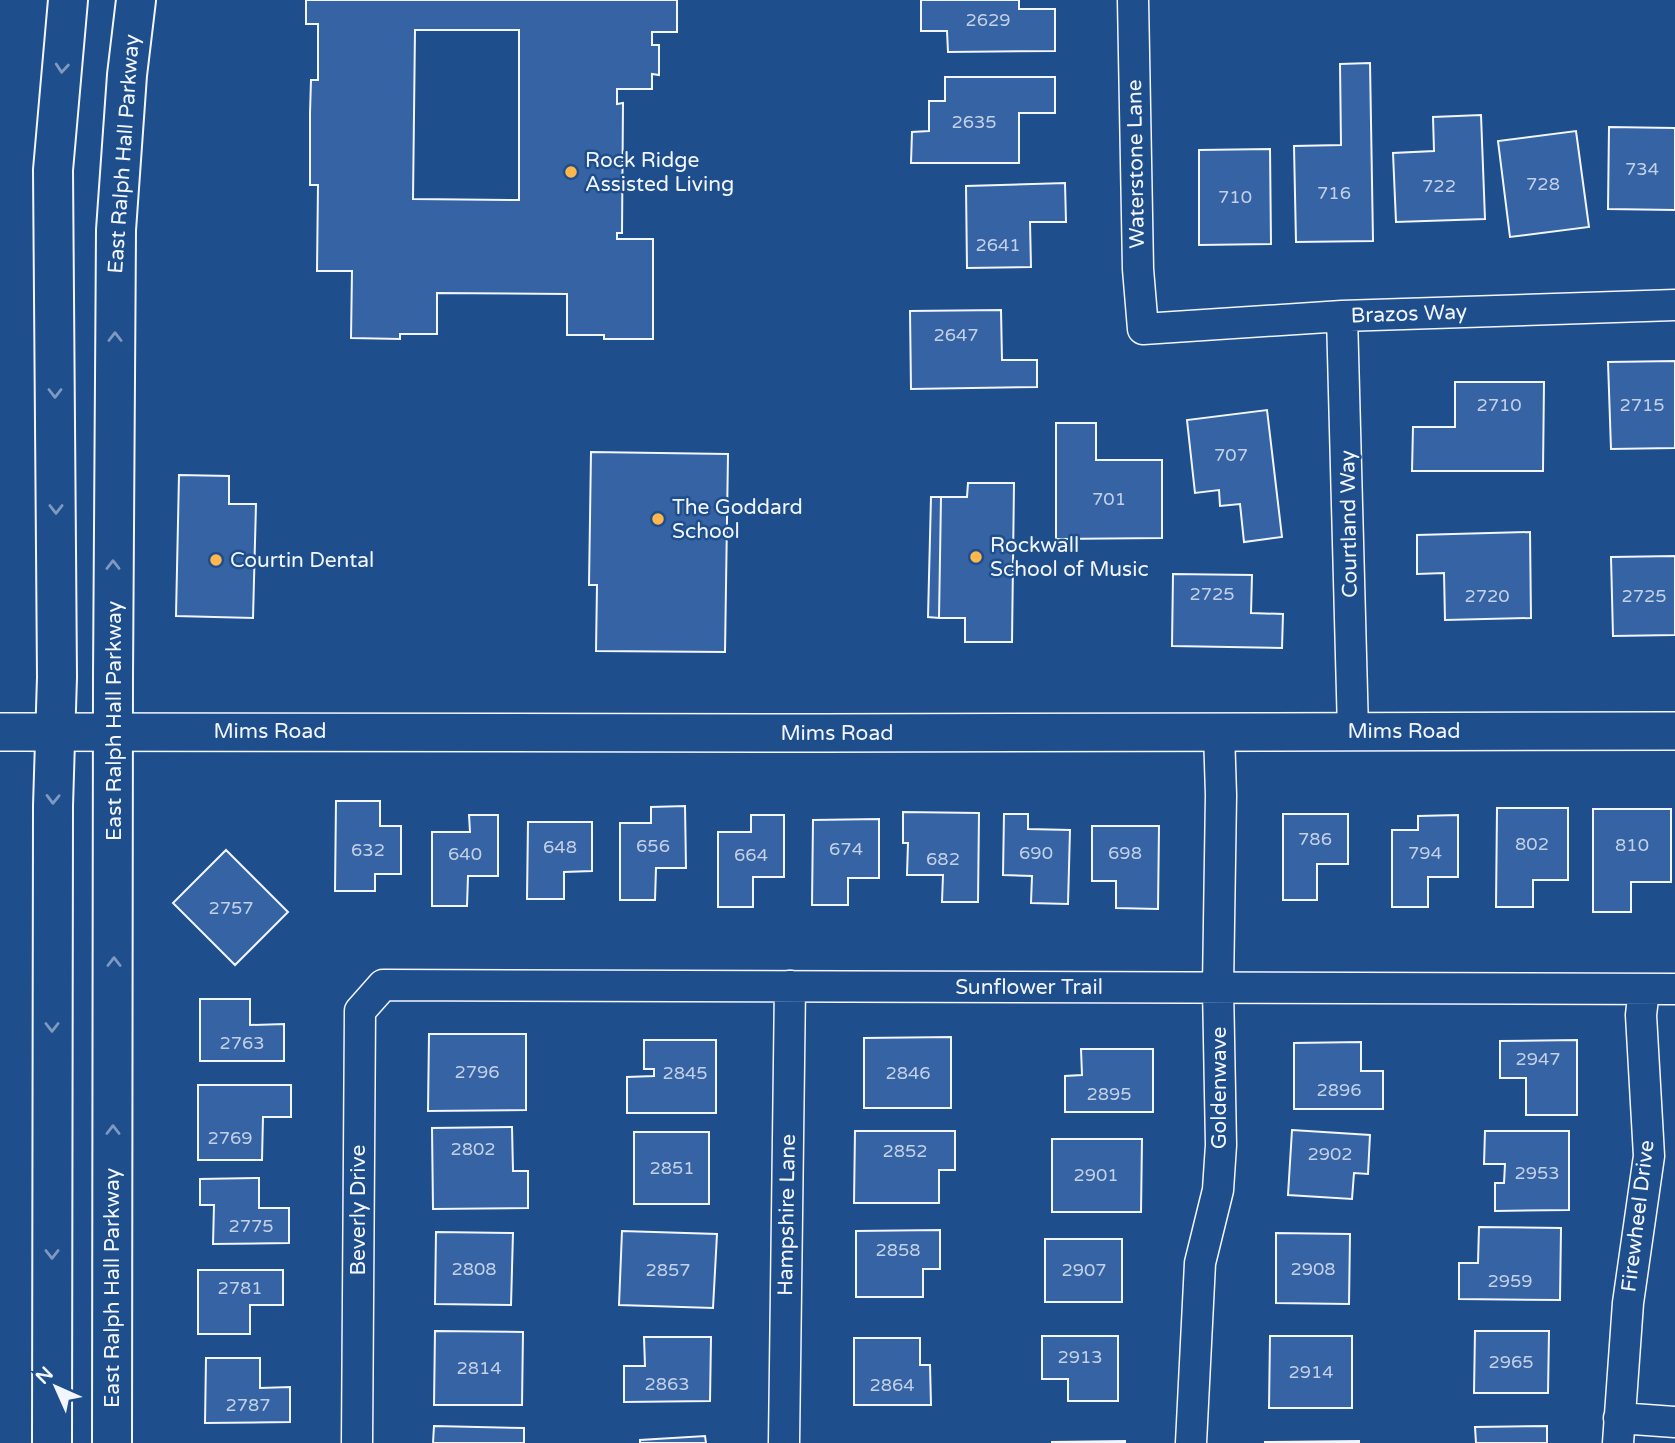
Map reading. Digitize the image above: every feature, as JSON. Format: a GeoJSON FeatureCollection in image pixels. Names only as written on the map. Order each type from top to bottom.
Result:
{"type":"FeatureCollection","features":[{"type":"Feature","properties":{"kind":"main road"},"geometry":{"type":"LineString","coordinates":[[52,1443],[53,833],[57,677],[53,170],[68,0]]}},
{"type":"Feature","properties":{"kind":"main road","name":"East Ralph Hall Parkway"},"geometry":{"type":"LineString","coordinates":[[112,1443],[116,230],[127,75],[136,0]]}},
{"type":"Feature","properties":{"kind":"street","name":"Waterstone Lane"},"geometry":{"type":"LineString","coordinates":[[1133,0],[1138,269],[1143,329]]}},
{"type":"Feature","properties":{"kind":"street","name":"Brazos Way"},"geometry":{"type":"LineString","coordinates":[[1143,329],[1342,316],[1675,305]]}},
{"type":"Feature","properties":{"kind":"street","name":"Courtland Way"},"geometry":{"type":"LineString","coordinates":[[1342,316],[1353,731]]}},
{"type":"Feature","properties":{"kind":"street","name":"Mims Road"},"geometry":{"type":"LineString","coordinates":[[0,732],[1675,731]]}},
{"type":"Feature","properties":{"kind":"street","name":"Goldenwave"},"geometry":{"type":"LineString","coordinates":[[1191,1443],[1200,1263],[1218,1190],[1221,1145],[1218,987],[1221,795],[1219,732]]}},
{"type":"Feature","properties":{"kind":"street","name":"Sunflower Trail"},"geometry":{"type":"LineString","coordinates":[[383,985],[1675,989]]}},
{"type":"Feature","properties":{"kind":"street","name":"Beverly Drive"},"geometry":{"type":"LineString","coordinates":[[356,1443],[360,1011],[383,985]]}},
{"type":"Feature","properties":{"kind":"street","name":"Hampshire Lane"},"geometry":{"type":"LineString","coordinates":[[784,1443],[790,986]]}},
{"type":"Feature","properties":{"kind":"street","name":"Firewheel Drive"},"geometry":{"type":"LineString","coordinates":[[1618,1430],[1628,1303],[1649,1156],[1641,1015],[1644,989]]}},
{"type":"Feature","properties":{"kind":"street"},"geometry":{"type":"LineString","coordinates":[[1618,1430],[1675,1422]]}},
{"type":"Feature","properties":{"kind":"building","name":"Rock Ridge Assisted Living"},"geometry":{"type":"Polygon","coordinates":[[[306,0],[677,0],[677,32],[652,32],[652,45],[659,45],[659,75],[652,74],[652,89],[617,89],[617,104],[623,103],[622,233],[617,233],[617,239],[653,239],[653,339],[604,339],[604,335],[567,335],[567,294],[437,293],[437,334],[400,334],[400,339],[351,338],[352,271],[317,271],[318,185],[310,185],[310,113],[311,80],[318,80],[318,24],[306,24],[306,0]],[[415,30],[413,199],[519,200],[519,30],[415,30]]]}},
{"type":"Feature","properties":{"kind":"building"},"geometry":{"type":"Polygon","coordinates":[[[921,0],[1019,0],[1019,9],[1055,9],[1055,51],[948,52],[947,31],[921,31],[921,0]]]}},
{"type":"Feature","properties":{"kind":"building"},"geometry":{"type":"Polygon","coordinates":[[[1370,63],[1373,241],[1296,242],[1294,146],[1341,145],[1340,64],[1370,63]]]}},
{"type":"Feature","properties":{"kind":"building"},"geometry":{"type":"Polygon","coordinates":[[[945,77],[1055,77],[1055,113],[1019,113],[1019,163],[911,163],[912,132],[929,131],[929,101],[945,101],[945,77]]]}},
{"type":"Feature","properties":{"kind":"building"},"geometry":{"type":"Polygon","coordinates":[[[1481,115],[1485,219],[1396,222],[1393,153],[1434,151],[1433,117],[1481,115]]]}},
{"type":"Feature","properties":{"kind":"building"},"geometry":{"type":"Polygon","coordinates":[[[1609,127],[1675,128],[1675,210],[1608,209],[1609,127]]]}},
{"type":"Feature","properties":{"kind":"building"},"geometry":{"type":"Polygon","coordinates":[[[1576,131],[1589,227],[1510,237],[1498,141],[1576,131]]]}},
{"type":"Feature","properties":{"kind":"building"},"geometry":{"type":"Polygon","coordinates":[[[1270,149],[1271,244],[1199,245],[1199,150],[1270,149]]]}},
{"type":"Feature","properties":{"kind":"building"},"geometry":{"type":"Polygon","coordinates":[[[1065,183],[1066,222],[1030,222],[1031,267],[967,268],[966,186],[1065,183]]]}},
{"type":"Feature","properties":{"kind":"building"},"geometry":{"type":"Polygon","coordinates":[[[1001,310],[1002,360],[1037,360],[1037,387],[911,389],[910,311],[1001,310]]]}},
{"type":"Feature","properties":{"kind":"building"},"geometry":{"type":"Polygon","coordinates":[[[1675,361],[1675,448],[1611,449],[1608,362],[1675,361]]]}},
{"type":"Feature","properties":{"kind":"building"},"geometry":{"type":"Polygon","coordinates":[[[1455,382],[1544,382],[1543,471],[1412,471],[1413,427],[1455,427],[1455,382]]]}},
{"type":"Feature","properties":{"kind":"building"},"geometry":{"type":"Polygon","coordinates":[[[1267,410],[1282,537],[1244,542],[1240,504],[1220,506],[1219,490],[1195,493],[1187,420],[1267,410]]]}},
{"type":"Feature","properties":{"kind":"building"},"geometry":{"type":"Polygon","coordinates":[[[1056,423],[1096,423],[1096,460],[1162,460],[1162,538],[1056,539],[1056,423]]]}},
{"type":"Feature","properties":{"kind":"building","name":"The Goddard School"},"geometry":{"type":"Polygon","coordinates":[[[591,452],[728,454],[725,652],[596,651],[597,585],[589,585],[591,452]]]}},
{"type":"Feature","properties":{"kind":"building","name":"Courtin Dental"},"geometry":{"type":"Polygon","coordinates":[[[179,475],[229,476],[229,504],[256,504],[253,618],[176,616],[179,475]]]}},
{"type":"Feature","properties":{"kind":"building","name":"Rockwall School of Music"},"geometry":{"type":"Polygon","coordinates":[[[968,483],[1014,483],[1012,642],[965,642],[965,618],[939,618],[941,497],[967,497],[968,483]]]}},
{"type":"Feature","properties":{"kind":"building"},"geometry":{"type":"Polygon","coordinates":[[[931,497],[941,497],[939,618],[928,617],[931,497]]]}},
{"type":"Feature","properties":{"kind":"building"},"geometry":{"type":"Polygon","coordinates":[[[1530,532],[1531,618],[1445,620],[1444,573],[1417,574],[1417,535],[1530,532]]]}},
{"type":"Feature","properties":{"kind":"building"},"geometry":{"type":"Polygon","coordinates":[[[1675,556],[1675,635],[1613,636],[1611,557],[1675,556]]]}},
{"type":"Feature","properties":{"kind":"building"},"geometry":{"type":"Polygon","coordinates":[[[1173,574],[1252,575],[1251,613],[1283,614],[1282,648],[1172,646],[1173,574]]]}},
{"type":"Feature","properties":{"kind":"building"},"geometry":{"type":"Polygon","coordinates":[[[336,801],[380,801],[380,826],[401,826],[401,874],[375,874],[375,891],[335,891],[336,801]]]}},
{"type":"Feature","properties":{"kind":"building"},"geometry":{"type":"Polygon","coordinates":[[[685,806],[686,868],[656,868],[655,900],[620,900],[620,823],[651,823],[651,807],[685,806]]]}},
{"type":"Feature","properties":{"kind":"building"},"geometry":{"type":"Polygon","coordinates":[[[1497,808],[1568,808],[1568,880],[1533,880],[1533,907],[1496,907],[1497,808]]]}},
{"type":"Feature","properties":{"kind":"building"},"geometry":{"type":"Polygon","coordinates":[[[1593,809],[1671,809],[1671,882],[1631,882],[1631,912],[1593,912],[1593,809]]]}},
{"type":"Feature","properties":{"kind":"building"},"geometry":{"type":"Polygon","coordinates":[[[903,812],[979,813],[978,902],[942,902],[943,875],[907,875],[908,843],[903,843],[903,812]]]}},
{"type":"Feature","properties":{"kind":"building"},"geometry":{"type":"Polygon","coordinates":[[[1004,814],[1028,814],[1028,829],[1070,830],[1068,904],[1031,903],[1032,876],[1003,875],[1004,814]]]}},
{"type":"Feature","properties":{"kind":"building"},"geometry":{"type":"Polygon","coordinates":[[[1283,814],[1348,814],[1348,864],[1317,864],[1317,900],[1283,900],[1283,814]]]}},
{"type":"Feature","properties":{"kind":"building"},"geometry":{"type":"Polygon","coordinates":[[[469,815],[498,815],[498,876],[468,876],[467,906],[432,906],[432,832],[470,832],[469,815]]]}},
{"type":"Feature","properties":{"kind":"building"},"geometry":{"type":"Polygon","coordinates":[[[751,815],[784,815],[784,877],[753,877],[753,907],[718,907],[718,832],[751,832],[751,815]]]}},
{"type":"Feature","properties":{"kind":"building"},"geometry":{"type":"Polygon","coordinates":[[[1458,815],[1458,877],[1428,877],[1428,907],[1392,907],[1392,830],[1418,830],[1418,816],[1458,815]]]}},
{"type":"Feature","properties":{"kind":"building"},"geometry":{"type":"Polygon","coordinates":[[[879,819],[879,878],[848,878],[848,905],[812,905],[813,820],[879,819]]]}},
{"type":"Feature","properties":{"kind":"building"},"geometry":{"type":"Polygon","coordinates":[[[528,822],[592,822],[592,871],[564,872],[564,899],[527,899],[528,822]]]}},
{"type":"Feature","properties":{"kind":"building"},"geometry":{"type":"Polygon","coordinates":[[[1092,826],[1159,826],[1158,909],[1116,908],[1116,881],[1092,881],[1092,826]]]}},
{"type":"Feature","properties":{"kind":"building"},"geometry":{"type":"Polygon","coordinates":[[[226,850],[288,912],[235,965],[173,903],[226,850]]]}},
{"type":"Feature","properties":{"kind":"building"},"geometry":{"type":"Polygon","coordinates":[[[200,999],[250,999],[250,1025],[284,1024],[284,1061],[200,1061],[200,999]]]}},
{"type":"Feature","properties":{"kind":"building"},"geometry":{"type":"Polygon","coordinates":[[[429,1034],[526,1034],[526,1110],[428,1111],[429,1034]]]}},
{"type":"Feature","properties":{"kind":"building"},"geometry":{"type":"Polygon","coordinates":[[[951,1037],[951,1108],[864,1108],[864,1038],[951,1037]]]}},
{"type":"Feature","properties":{"kind":"building"},"geometry":{"type":"Polygon","coordinates":[[[644,1040],[716,1040],[716,1113],[627,1113],[627,1077],[654,1076],[654,1069],[644,1069],[644,1040]]]}},
{"type":"Feature","properties":{"kind":"building"},"geometry":{"type":"Polygon","coordinates":[[[1577,1040],[1577,1115],[1526,1115],[1526,1078],[1500,1078],[1500,1041],[1577,1040]]]}},
{"type":"Feature","properties":{"kind":"building"},"geometry":{"type":"Polygon","coordinates":[[[1361,1042],[1361,1071],[1383,1071],[1383,1109],[1294,1109],[1294,1043],[1361,1042]]]}},
{"type":"Feature","properties":{"kind":"building"},"geometry":{"type":"Polygon","coordinates":[[[1081,1049],[1153,1049],[1153,1112],[1065,1112],[1065,1076],[1082,1075],[1081,1049]]]}},
{"type":"Feature","properties":{"kind":"building"},"geometry":{"type":"Polygon","coordinates":[[[198,1085],[291,1085],[291,1117],[263,1117],[262,1160],[198,1160],[198,1085]]]}},
{"type":"Feature","properties":{"kind":"building"},"geometry":{"type":"Polygon","coordinates":[[[512,1127],[513,1171],[528,1171],[528,1208],[433,1209],[432,1128],[512,1127]]]}},
{"type":"Feature","properties":{"kind":"building"},"geometry":{"type":"Polygon","coordinates":[[[1292,1130],[1370,1135],[1368,1174],[1354,1173],[1352,1199],[1288,1195],[1292,1130]]]}},
{"type":"Feature","properties":{"kind":"building"},"geometry":{"type":"Polygon","coordinates":[[[855,1131],[955,1131],[955,1170],[939,1170],[939,1203],[854,1203],[855,1131]]]}},
{"type":"Feature","properties":{"kind":"building"},"geometry":{"type":"Polygon","coordinates":[[[1485,1131],[1569,1131],[1569,1210],[1495,1211],[1495,1183],[1504,1183],[1505,1164],[1484,1164],[1485,1131]]]}},
{"type":"Feature","properties":{"kind":"building"},"geometry":{"type":"Polygon","coordinates":[[[634,1132],[709,1132],[709,1204],[634,1204],[634,1132]]]}},
{"type":"Feature","properties":{"kind":"building"},"geometry":{"type":"Polygon","coordinates":[[[1052,1139],[1142,1139],[1141,1212],[1052,1212],[1052,1139]]]}},
{"type":"Feature","properties":{"kind":"building"},"geometry":{"type":"Polygon","coordinates":[[[259,1178],[259,1208],[289,1208],[289,1243],[213,1244],[214,1205],[200,1205],[200,1179],[259,1178]]]}},
{"type":"Feature","properties":{"kind":"building"},"geometry":{"type":"Polygon","coordinates":[[[1479,1227],[1561,1228],[1560,1300],[1459,1299],[1459,1263],[1478,1263],[1479,1227]]]}},
{"type":"Feature","properties":{"kind":"building"},"geometry":{"type":"Polygon","coordinates":[[[940,1230],[940,1269],[923,1269],[923,1297],[856,1297],[856,1231],[940,1230]]]}},
{"type":"Feature","properties":{"kind":"building"},"geometry":{"type":"Polygon","coordinates":[[[622,1231],[717,1234],[713,1308],[619,1305],[622,1231]]]}},
{"type":"Feature","properties":{"kind":"building"},"geometry":{"type":"Polygon","coordinates":[[[436,1232],[513,1233],[511,1305],[435,1304],[436,1232]]]}},
{"type":"Feature","properties":{"kind":"building"},"geometry":{"type":"Polygon","coordinates":[[[1276,1233],[1350,1234],[1349,1304],[1276,1303],[1276,1233]]]}},
{"type":"Feature","properties":{"kind":"building"},"geometry":{"type":"Polygon","coordinates":[[[1045,1239],[1122,1239],[1122,1302],[1045,1302],[1045,1239]]]}},
{"type":"Feature","properties":{"kind":"building"},"geometry":{"type":"Polygon","coordinates":[[[198,1270],[283,1270],[283,1305],[250,1305],[250,1334],[198,1334],[198,1270]]]}},
{"type":"Feature","properties":{"kind":"building"},"geometry":{"type":"Polygon","coordinates":[[[435,1331],[523,1332],[522,1405],[434,1405],[435,1331]]]}},
{"type":"Feature","properties":{"kind":"building"},"geometry":{"type":"Polygon","coordinates":[[[1475,1331],[1549,1331],[1548,1393],[1474,1393],[1475,1331]]]}},
{"type":"Feature","properties":{"kind":"building"},"geometry":{"type":"Polygon","coordinates":[[[1042,1336],[1118,1336],[1118,1401],[1068,1401],[1068,1379],[1042,1379],[1042,1336]]]}},
{"type":"Feature","properties":{"kind":"building"},"geometry":{"type":"Polygon","coordinates":[[[1270,1336],[1352,1336],[1352,1408],[1269,1408],[1270,1336]]]}},
{"type":"Feature","properties":{"kind":"building"},"geometry":{"type":"Polygon","coordinates":[[[644,1337],[711,1337],[710,1401],[624,1402],[624,1366],[645,1366],[644,1337]]]}},
{"type":"Feature","properties":{"kind":"building"},"geometry":{"type":"Polygon","coordinates":[[[854,1338],[920,1338],[920,1365],[930,1365],[931,1405],[854,1405],[854,1338]]]}},
{"type":"Feature","properties":{"kind":"building"},"geometry":{"type":"Polygon","coordinates":[[[206,1358],[260,1358],[260,1388],[290,1387],[290,1422],[205,1423],[206,1358]]]}},
{"type":"Feature","properties":{"kind":"building"},"geometry":{"type":"Polygon","coordinates":[[[434,1426],[524,1428],[524,1443],[433,1443],[434,1426]]]}},
{"type":"Feature","properties":{"kind":"building"},"geometry":{"type":"Polygon","coordinates":[[[1547,1426],[1547,1443],[1476,1443],[1475,1427],[1547,1426]]]}},
{"type":"Feature","properties":{"kind":"building"},"geometry":{"type":"Polygon","coordinates":[[[705,1436],[706,1443],[640,1443],[640,1440],[705,1436]]]}},
{"type":"Feature","properties":{"kind":"building"},"geometry":{"type":"Polygon","coordinates":[[[1052,1442],[1125,1443],[1052,1443],[1052,1442]]]}},
{"type":"Feature","properties":{"kind":"building"},"geometry":{"type":"Polygon","coordinates":[[[1265,1442],[1359,1443],[1265,1443],[1265,1442]]]}},
{"type":"Feature","properties":{"kind":"place","name":"Rock Ridge Assisted Living"},"geometry":{"type":"Point","coordinates":[571,172]}},
{"type":"Feature","properties":{"kind":"place","name":"The Goddard School"},"geometry":{"type":"Point","coordinates":[658,519]}},
{"type":"Feature","properties":{"kind":"place","name":"Rockwall School of Music"},"geometry":{"type":"Point","coordinates":[976,557]}},
{"type":"Feature","properties":{"kind":"place","name":"Courtin Dental"},"geometry":{"type":"Point","coordinates":[216,560]}}]}
